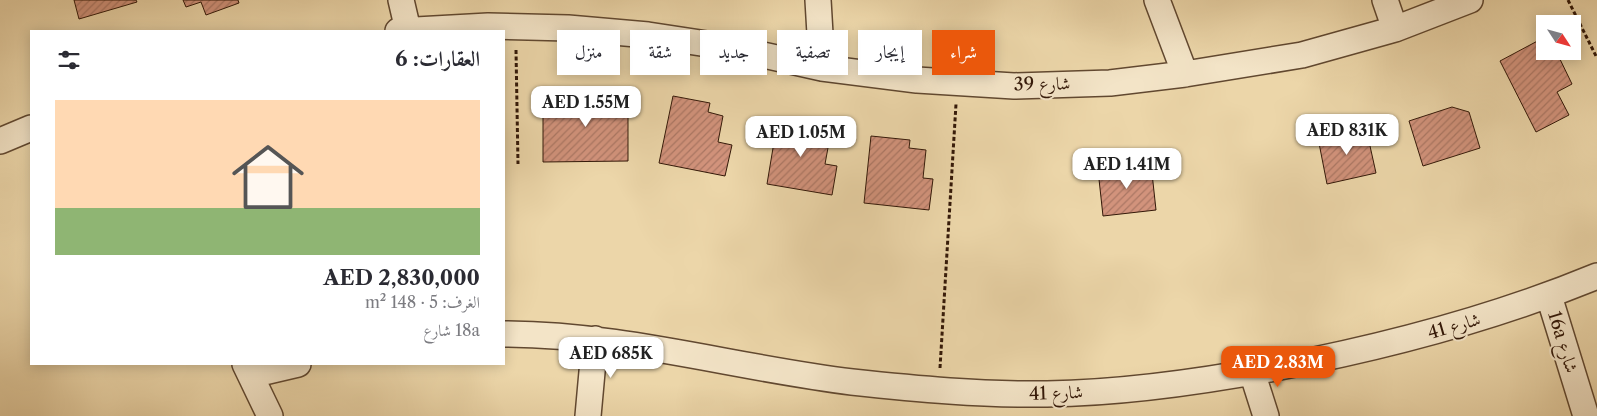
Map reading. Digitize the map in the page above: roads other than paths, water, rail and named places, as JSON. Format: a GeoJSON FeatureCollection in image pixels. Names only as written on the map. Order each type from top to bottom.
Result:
{"type":"FeatureCollection","features":[{"type":"Feature","properties":{"kind":"street"},"geometry":{"type":"LineString","coordinates":[[402,0],[403,30]]}},
{"type":"Feature","properties":{"kind":"street"},"geometry":{"type":"LineString","coordinates":[[818,0],[820,30]]}},
{"type":"Feature","properties":{"kind":"street"},"geometry":{"type":"LineString","coordinates":[[1157,0],[1185,74]]}},
{"type":"Feature","properties":{"kind":"street"},"geometry":{"type":"LineString","coordinates":[[1385,0],[1395,29]]}},
{"type":"Feature","properties":{"kind":"street","name":"شارع 39"},"geometry":{"type":"LineString","coordinates":[[848,71],[917,80],[1014,86],[1110,83],[1185,74],[1302,55],[1395,29],[1470,0]]}},
{"type":"Feature","properties":{"kind":"street","name":"شارع 39"},"geometry":{"type":"LineString","coordinates":[[420,30],[488,26],[568,28],[648,36],[727,47],[777,58]]}},
{"type":"Feature","properties":{"kind":"street"},"geometry":{"type":"LineString","coordinates":[[0,141],[30,128]]}},
{"type":"Feature","properties":{"kind":"street","name":"شارع 41"},"geometry":{"type":"LineString","coordinates":[[505,334],[595,339],[847,381],[938,391],[980,405],[1049,394],[1185,383],[1325,358],[1397,342],[1468,322],[1549,296],[1597,276]]}},
{"type":"Feature","properties":{"kind":"street","name":"16a شارع"},"geometry":{"type":"LineString","coordinates":[[1549,296],[1586,416]]}},
{"type":"Feature","properties":{"kind":"street"},"geometry":{"type":"LineString","coordinates":[[588,416],[595,339]]}},
{"type":"Feature","properties":{"kind":"street"},"geometry":{"type":"LineString","coordinates":[[270,416],[248,369],[288,365]]}},
{"type":"Feature","properties":{"kind":"street"},"geometry":{"type":"LineString","coordinates":[[1252,372],[1266,416]]}}]}
